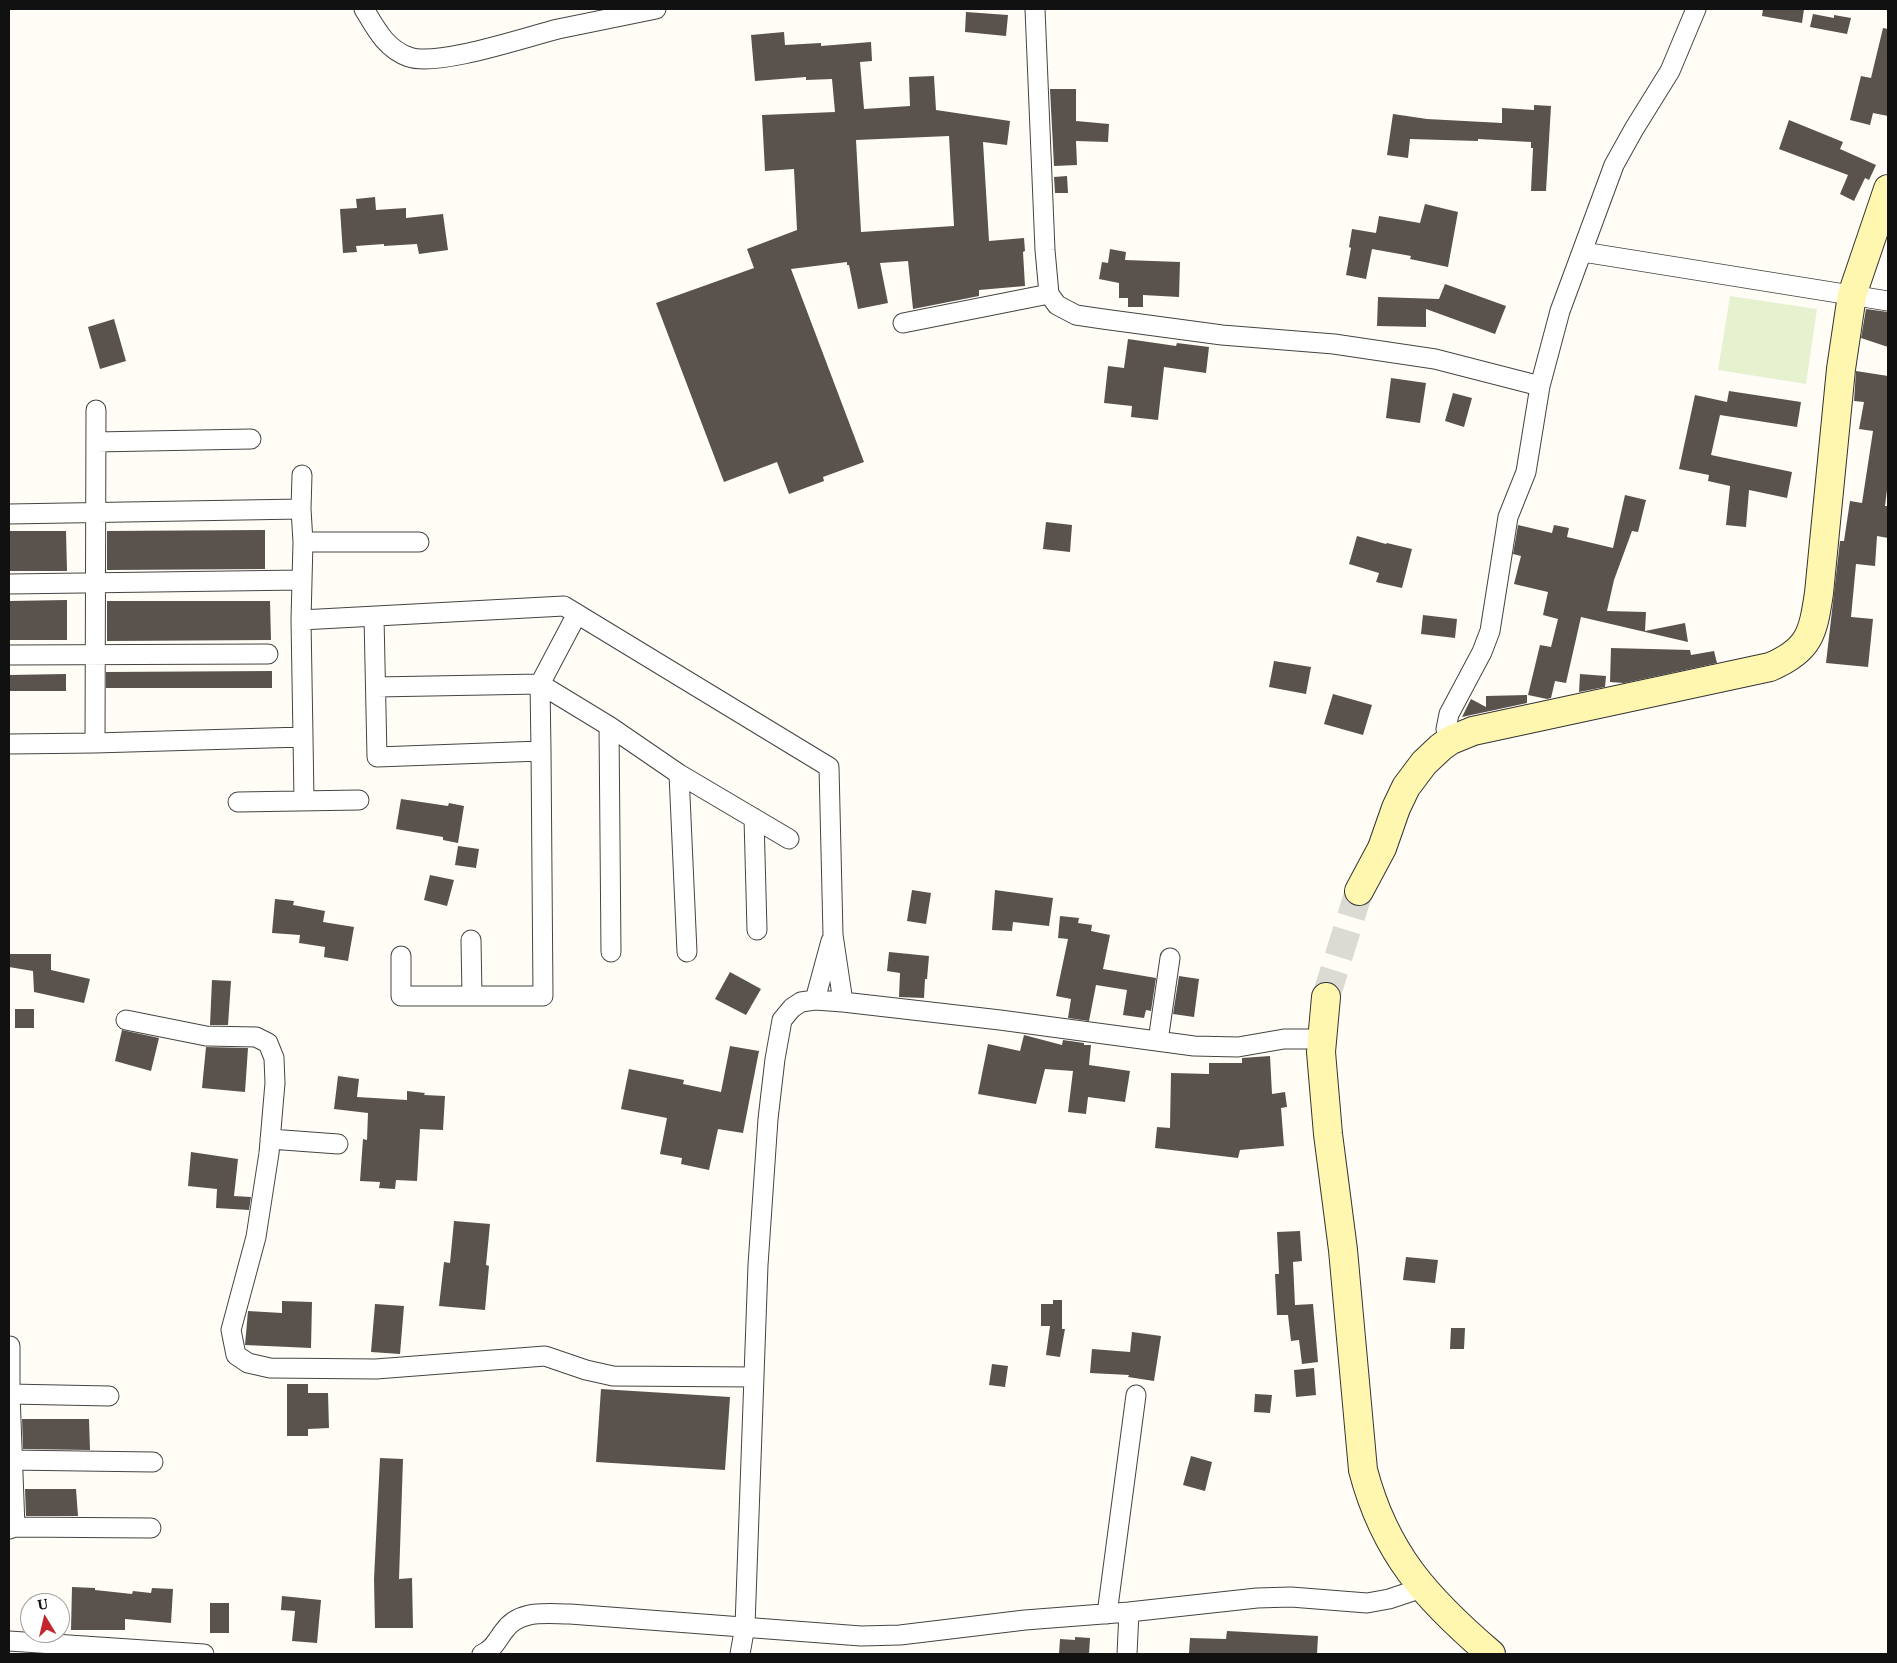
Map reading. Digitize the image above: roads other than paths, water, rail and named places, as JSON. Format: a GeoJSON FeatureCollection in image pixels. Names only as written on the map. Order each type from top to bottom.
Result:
{"type":"FeatureCollection","features":[{"type":"Feature","properties":{"kind":"street"},"geometry":{"type":"LineString","coordinates":[[364,9],[383,40],[397,52],[412,58],[431,58],[457,56],[559,29],[656,9]]}},
{"type":"Feature","properties":{"kind":"street"},"geometry":{"type":"LineString","coordinates":[[1035,9],[1049,294],[1057,305],[1076,315],[1222,334],[1334,344],[1436,359],[1540,386]]}},
{"type":"Feature","properties":{"kind":"street"},"geometry":{"type":"LineString","coordinates":[[1451,740],[1446,729],[1449,714],[1482,652],[1490,631],[1508,516],[1526,472],[1540,386],[1560,311],[1614,165],[1670,71],[1696,9]]}},
{"type":"Feature","properties":{"kind":"street"},"geometry":{"type":"LineString","coordinates":[[1359,890],[1382,848],[1396,808],[1406,787],[1424,763],[1440,747],[1451,740],[1473,731],[1754,671],[1788,659],[1800,649],[1809,635],[1815,617],[1819,593],[1841,369],[1852,295],[1888,189]]}},
{"type":"Feature","properties":{"kind":"street"},"geometry":{"type":"LineString","coordinates":[[1583,252],[1888,301]]}},
{"type":"Feature","properties":{"kind":"street"},"geometry":{"type":"LineString","coordinates":[[903,323],[1049,294]]}},
{"type":"Feature","properties":{"kind":"street"},"geometry":{"type":"LineString","coordinates":[[95,744],[96,410]]}},
{"type":"Feature","properties":{"kind":"street"},"geometry":{"type":"LineString","coordinates":[[96,442],[251,439]]}},
{"type":"Feature","properties":{"kind":"street"},"geometry":{"type":"LineString","coordinates":[[302,475],[301,620],[304,801]]}},
{"type":"Feature","properties":{"kind":"street"},"geometry":{"type":"LineString","coordinates":[[9,514],[301,509]]}},
{"type":"Feature","properties":{"kind":"street"},"geometry":{"type":"LineString","coordinates":[[303,542],[419,542]]}},
{"type":"Feature","properties":{"kind":"street"},"geometry":{"type":"LineString","coordinates":[[9,584],[302,580]]}},
{"type":"Feature","properties":{"kind":"street"},"geometry":{"type":"LineString","coordinates":[[301,620],[564,606],[829,767],[833,935],[843,1002]]}},
{"type":"Feature","properties":{"kind":"street"},"geometry":{"type":"LineString","coordinates":[[401,956],[401,996],[543,996],[540,684],[577,614]]}},
{"type":"Feature","properties":{"kind":"street"},"geometry":{"type":"LineString","coordinates":[[374,617],[377,757],[541,752]]}},
{"type":"Feature","properties":{"kind":"street"},"geometry":{"type":"LineString","coordinates":[[9,655],[268,654]]}},
{"type":"Feature","properties":{"kind":"street"},"geometry":{"type":"LineString","coordinates":[[376,687],[540,684],[609,726],[679,774],[788,839]]}},
{"type":"Feature","properties":{"kind":"street"},"geometry":{"type":"LineString","coordinates":[[609,726],[612,952]]}},
{"type":"Feature","properties":{"kind":"street"},"geometry":{"type":"LineString","coordinates":[[9,744],[95,744],[303,738]]}},
{"type":"Feature","properties":{"kind":"street"},"geometry":{"type":"LineString","coordinates":[[679,774],[687,952]]}},
{"type":"Feature","properties":{"kind":"street"},"geometry":{"type":"LineString","coordinates":[[238,802],[358,800]]}},
{"type":"Feature","properties":{"kind":"street"},"geometry":{"type":"LineString","coordinates":[[754,818],[758,930]]}},
{"type":"Feature","properties":{"kind":"street"},"geometry":{"type":"LineString","coordinates":[[815,1000],[833,935]]}},
{"type":"Feature","properties":{"kind":"street"},"geometry":{"type":"LineString","coordinates":[[471,940],[472,996]]}},
{"type":"Feature","properties":{"kind":"street"},"geometry":{"type":"LineString","coordinates":[[1158,1042],[1170,958]]}},
{"type":"Feature","properties":{"kind":"street"},"geometry":{"type":"LineString","coordinates":[[1326,997],[1321,1052],[1326,1116],[1343,1250],[1363,1470],[1369,1493],[1390,1540],[1422,1588],[1458,1625],[1491,1654]]}},
{"type":"Feature","properties":{"kind":"street"},"geometry":{"type":"LineString","coordinates":[[740,1654],[745,1626],[754,1377],[768,1119],[782,1020],[792,1008],[801,1002],[815,1000],[843,1002],[1000,1020],[1194,1046],[1238,1047],[1284,1039],[1322,1039]]}},
{"type":"Feature","properties":{"kind":"street"},"geometry":{"type":"LineString","coordinates":[[126,1020],[206,1036],[256,1037],[268,1043],[274,1058],[275,1083],[270,1139],[256,1237],[231,1330],[236,1355],[248,1363],[270,1368],[376,1369],[545,1356],[586,1370],[613,1376],[754,1377]]}},
{"type":"Feature","properties":{"kind":"street"},"geometry":{"type":"LineString","coordinates":[[270,1139],[338,1144]]}},
{"type":"Feature","properties":{"kind":"street"},"geometry":{"type":"LineString","coordinates":[[10,1346],[9,1394],[12,1528],[151,1528]]}},
{"type":"Feature","properties":{"kind":"street"},"geometry":{"type":"LineString","coordinates":[[9,1394],[109,1396]]}},
{"type":"Feature","properties":{"kind":"street"},"geometry":{"type":"LineString","coordinates":[[1107,1614],[1136,1395]]}},
{"type":"Feature","properties":{"kind":"street"},"geometry":{"type":"LineString","coordinates":[[11,1460],[152,1462]]}},
{"type":"Feature","properties":{"kind":"street"},"geometry":{"type":"LineString","coordinates":[[482,1654],[493,1647],[514,1620],[529,1615],[570,1614],[861,1636],[1129,1612],[1275,1596],[1367,1603],[1388,1599],[1422,1588]]}},
{"type":"Feature","properties":{"kind":"street"},"geometry":{"type":"LineString","coordinates":[[1127,1654],[1129,1612]]}},
{"type":"Feature","properties":{"kind":"street"},"geometry":{"type":"LineString","coordinates":[[9,1641],[204,1654]]}},
{"type":"Feature","properties":{"kind":"tunnel"},"geometry":{"type":"LineString","coordinates":[[1326,997],[1359,891]]}}]}
